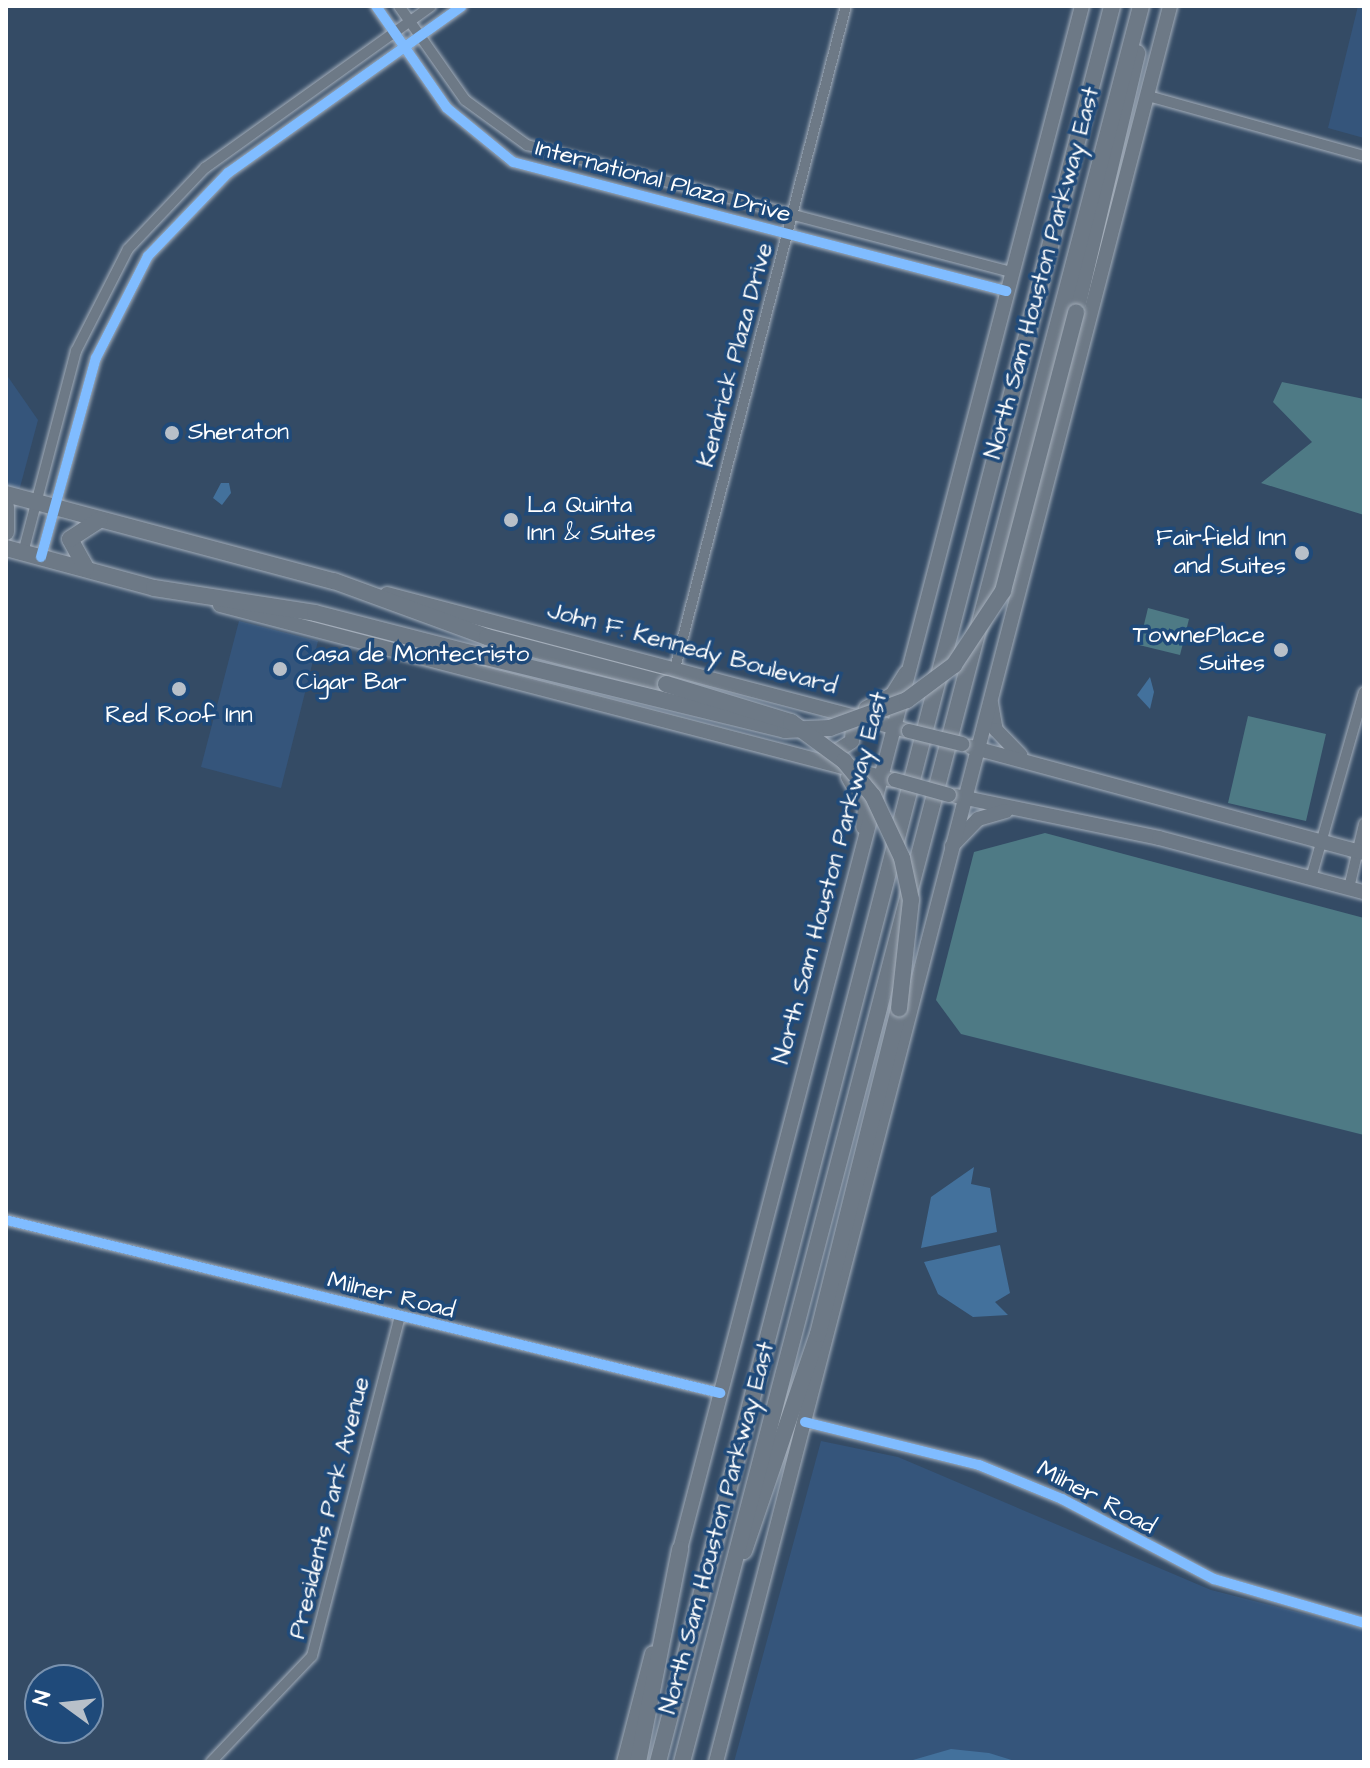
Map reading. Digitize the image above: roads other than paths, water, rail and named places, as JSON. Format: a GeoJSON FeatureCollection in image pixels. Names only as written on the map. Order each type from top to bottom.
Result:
{"type":"FeatureCollection","features":[{"type":"Feature","properties":{"kind":"highway","name":"North Sam Houston Parkway East"},"geometry":{"type":"LineString","coordinates":[[658,1762],[1112,6]]}},
{"type":"Feature","properties":{"kind":"highway","name":"North Sam Houston Parkway East"},"geometry":{"type":"LineString","coordinates":[[682,1762],[1143,6]]}},
{"type":"Feature","properties":{"kind":"highway"},"geometry":{"type":"LineString","coordinates":[[14,550],[154,588],[315,613],[785,730],[830,728],[907,700],[954,665],[1003,591],[1076,312],[1143,6]]}},
{"type":"Feature","properties":{"kind":"highway","name":"John F. Kennedy Boulevard"},"geometry":{"type":"LineString","coordinates":[[6,494],[334,581]]}},
{"type":"Feature","properties":{"kind":"highway"},"geometry":{"type":"LineString","coordinates":[[6,507],[6,532]]}},
{"type":"Feature","properties":{"kind":"highway"},"geometry":{"type":"LineString","coordinates":[[86,568],[70,539],[81,525],[101,520]]}},
{"type":"Feature","properties":{"kind":"highway"},"geometry":{"type":"LineString","coordinates":[[334,581],[487,637],[666,684],[791,722],[844,761],[873,796],[892,831],[911,900],[899,1008],[818,1334],[713,1635]]}},
{"type":"Feature","properties":{"kind":"highway"},"geometry":{"type":"LineString","coordinates":[[638,1762],[680,1549]]}},
{"type":"Feature","properties":{"kind":"main road","name":"North Sam Houston Parkway East"},"geometry":{"type":"LineString","coordinates":[[624,1762],[847,908],[903,729],[914,659],[1006,291],[1082,6]]}},
{"type":"Feature","properties":{"kind":"main road"},"geometry":{"type":"LineString","coordinates":[[716,1762],[805,1422],[947,853],[955,796],[977,748],[1170,6]]}},
{"type":"Feature","properties":{"kind":"main road","name":"John F. Kennedy Boulevard"},"geometry":{"type":"LineString","coordinates":[[334,581],[1032,762],[1361,852]]}},
{"type":"Feature","properties":{"kind":"main road"},"geometry":{"type":"LineString","coordinates":[[154,588],[955,796],[1159,838],[1364,892]]}},
{"type":"Feature","properties":{"kind":"main road"},"geometry":{"type":"LineString","coordinates":[[751,743],[837,756],[854,730],[843,714],[892,695],[914,659]]}},
{"type":"Feature","properties":{"kind":"main road"},"geometry":{"type":"LineString","coordinates":[[991,695],[1001,738],[1032,762]]}},
{"type":"Feature","properties":{"kind":"main road"},"geometry":{"type":"LineString","coordinates":[[829,762],[852,781],[865,806],[847,908]]}},
{"type":"Feature","properties":{"kind":"main road"},"geometry":{"type":"LineString","coordinates":[[947,853],[978,819],[1013,810]]}},
{"type":"Feature","properties":{"kind":"street","name":"International Plaza Drive"},"geometry":{"type":"LineString","coordinates":[[376,6],[403,49],[447,108],[496,152],[531,169],[1006,291]]}},
{"type":"Feature","properties":{"kind":"street","name":"International Plaza Drive"},"geometry":{"type":"LineString","coordinates":[[399,6],[465,100],[510,137],[647,179],[1011,272]]}},
{"type":"Feature","properties":{"kind":"street"},"geometry":{"type":"LineString","coordinates":[[14,550],[36,501],[76,351],[113,274],[162,208],[287,107],[431,6]]}},
{"type":"Feature","properties":{"kind":"street"},"geometry":{"type":"LineString","coordinates":[[41,557],[96,358],[136,276],[175,222],[296,125],[462,6]]}},
{"type":"Feature","properties":{"kind":"street","name":"Kendrick Plaza Drive"},"geometry":{"type":"LineString","coordinates":[[675,668],[846,6]]}},
{"type":"Feature","properties":{"kind":"street"},"geometry":{"type":"LineString","coordinates":[[1148,96],[1364,156]]}},
{"type":"Feature","properties":{"kind":"street"},"geometry":{"type":"LineString","coordinates":[[287,107],[296,125]]}},
{"type":"Feature","properties":{"kind":"street"},"geometry":{"type":"LineString","coordinates":[[496,152],[510,137]]}},
{"type":"Feature","properties":{"kind":"street"},"geometry":{"type":"LineString","coordinates":[[642,198],[647,179]]}},
{"type":"Feature","properties":{"kind":"street"},"geometry":{"type":"LineString","coordinates":[[162,208],[175,222]]}},
{"type":"Feature","properties":{"kind":"street"},"geometry":{"type":"LineString","coordinates":[[76,351],[96,358]]}},
{"type":"Feature","properties":{"kind":"street"},"geometry":{"type":"LineString","coordinates":[[1311,878],[1364,692]]}},
{"type":"Feature","properties":{"kind":"street"},"geometry":{"type":"LineString","coordinates":[[1349,888],[1361,852],[1364,824]]}},
{"type":"Feature","properties":{"kind":"street","name":"Milner Road"},"geometry":{"type":"LineString","coordinates":[[6,1220],[399,1319],[720,1393]]}},
{"type":"Feature","properties":{"kind":"street","name":"Presidents Park Avenue"},"geometry":{"type":"LineString","coordinates":[[211,1762],[312,1656],[399,1319]]}},
{"type":"Feature","properties":{"kind":"street","name":"Milner Road"},"geometry":{"type":"LineString","coordinates":[[805,1422],[979,1465],[1062,1499],[1214,1579],[1364,1623]]}},
{"type":"Feature","properties":{"kind":"place","name":"Sheraton"},"geometry":{"type":"Point","coordinates":[172,433]}},
{"type":"Feature","properties":{"kind":"place","name":"La Quinta Inn & Suites"},"geometry":{"type":"Point","coordinates":[511,520]}},
{"type":"Feature","properties":{"kind":"place","name":"Fairfield Inn and Suites"},"geometry":{"type":"Point","coordinates":[1302,553]}},
{"type":"Feature","properties":{"kind":"place","name":"TownePlace Suites"},"geometry":{"type":"Point","coordinates":[1281,650]}},
{"type":"Feature","properties":{"kind":"place","name":"Casa de Montecristo Cigar Bar"},"geometry":{"type":"Point","coordinates":[280,669]}},
{"type":"Feature","properties":{"kind":"place","name":"Red Roof Inn"},"geometry":{"type":"Point","coordinates":[179,689]}}]}
